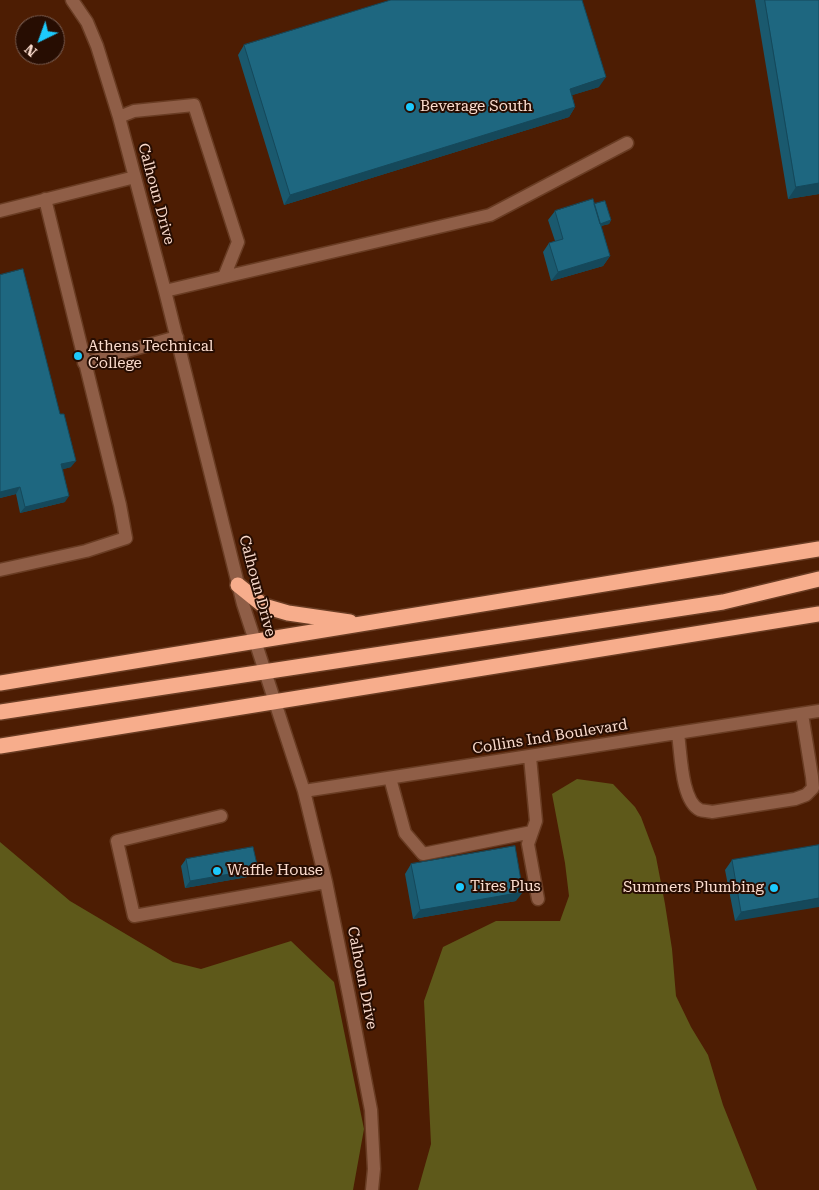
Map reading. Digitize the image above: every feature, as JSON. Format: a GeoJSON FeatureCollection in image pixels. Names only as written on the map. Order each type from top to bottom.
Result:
{"type":"FeatureCollection","features":[{"type":"Feature","properties":{"kind":"highway"},"geometry":{"type":"LineString","coordinates":[[0,683],[819,549]]}},
{"type":"Feature","properties":{"kind":"highway"},"geometry":{"type":"LineString","coordinates":[[0,712],[723,602],[819,579]]}},
{"type":"Feature","properties":{"kind":"highway"},"geometry":{"type":"LineString","coordinates":[[238,585],[264,606],[288,613],[364,624]]}},
{"type":"Feature","properties":{"kind":"highway"},"geometry":{"type":"LineString","coordinates":[[0,746],[819,614]]}},
{"type":"Feature","properties":{"kind":"street","name":"Calhoun Drive"},"geometry":{"type":"LineString","coordinates":[[72,0],[87,22],[97,46],[119,117],[166,290],[238,585],[264,673],[304,791],[326,882],[371,1110],[374,1170],[372,1190]]}},
{"type":"Feature","properties":{"kind":"street"},"geometry":{"type":"LineString","coordinates":[[119,117],[134,111],[194,105],[238,242],[224,277]]}},
{"type":"Feature","properties":{"kind":"street"},"geometry":{"type":"LineString","coordinates":[[166,290],[490,215],[627,143]]}},
{"type":"Feature","properties":{"kind":"street"},"geometry":{"type":"LineString","coordinates":[[0,211],[135,177]]}},
{"type":"Feature","properties":{"kind":"street"},"geometry":{"type":"LineString","coordinates":[[0,570],[86,551],[126,538],[120,505],[45,200]]}},
{"type":"Feature","properties":{"kind":"street"},"geometry":{"type":"LineString","coordinates":[[84,363],[177,337]]}},
{"type":"Feature","properties":{"kind":"street","name":"Collins Ind Boulevard"},"geometry":{"type":"LineString","coordinates":[[304,791],[819,711]]}},
{"type":"Feature","properties":{"kind":"street"},"geometry":{"type":"LineString","coordinates":[[678,734],[686,790],[692,802],[700,810],[712,812],[795,799],[806,795],[813,788],[802,714]]}},
{"type":"Feature","properties":{"kind":"street"},"geometry":{"type":"LineString","coordinates":[[530,757],[536,821],[528,844],[538,899]]}},
{"type":"Feature","properties":{"kind":"street"},"geometry":{"type":"LineString","coordinates":[[390,778],[405,832],[423,854],[532,832]]}},
{"type":"Feature","properties":{"kind":"street"},"geometry":{"type":"LineString","coordinates":[[221,816],[117,841],[134,916],[326,882]]}},
{"type":"Feature","properties":{"kind":"shaded area"},"geometry":{"type":"Polygon","coordinates":[[[577,779],[613,784],[635,807],[641,817],[656,857],[672,949],[676,996],[691,1027],[708,1055],[723,1105],[757,1190],[418,1190],[431,1144],[424,1001],[443,947],[496,921],[560,921],[569,896],[552,794],[577,779]]]}},
{"type":"Feature","properties":{"kind":"shaded area"},"geometry":{"type":"Polygon","coordinates":[[[0,842],[70,901],[173,962],[201,969],[291,941],[334,982],[364,1129],[353,1190],[0,1190],[0,842]]]}},
{"type":"Feature","properties":{"kind":"building","name":"Beverage South"},"geometry":{"type":"Polygon","coordinates":[[[391,0],[582,0],[606,77],[570,89],[575,107],[290,195],[244,45],[391,0]]]}},
{"type":"Feature","properties":{"kind":"building"},"geometry":{"type":"Polygon","coordinates":[[[765,0],[819,0],[819,183],[796,187],[765,0]]]}},
{"type":"Feature","properties":{"kind":"building"},"geometry":{"type":"Polygon","coordinates":[[[593,199],[610,256],[558,272],[549,243],[563,239],[555,211],[593,199]]]}},
{"type":"Feature","properties":{"kind":"building"},"geometry":{"type":"Polygon","coordinates":[[[605,201],[611,220],[600,224],[594,204],[605,201]]]}},
{"type":"Feature","properties":{"kind":"building"},"geometry":{"type":"Polygon","coordinates":[[[23,269],[60,414],[64,414],[76,461],[61,464],[69,496],[25,507],[20,487],[0,492],[0,275],[23,269]]]}},
{"type":"Feature","properties":{"kind":"building","name":"Summers Plumbing"},"geometry":{"type":"Polygon","coordinates":[[[819,845],[819,898],[741,912],[732,860],[819,845]]]}},
{"type":"Feature","properties":{"kind":"building","name":"Tires Plus"},"geometry":{"type":"Polygon","coordinates":[[[515,846],[523,892],[420,910],[411,864],[515,846]]]}},
{"type":"Feature","properties":{"kind":"building","name":"Waffle House"},"geometry":{"type":"Polygon","coordinates":[[[253,847],[258,869],[190,881],[186,859],[253,847]]]}},
{"type":"Feature","properties":{"kind":"place","name":"Beverage South"},"geometry":{"type":"Point","coordinates":[410,107]}},
{"type":"Feature","properties":{"kind":"place","name":"Athens Technical College"},"geometry":{"type":"Point","coordinates":[78,356]}},
{"type":"Feature","properties":{"kind":"place","name":"Waffle House"},"geometry":{"type":"Point","coordinates":[217,871]}},
{"type":"Feature","properties":{"kind":"place","name":"Tires Plus"},"geometry":{"type":"Point","coordinates":[460,887]}},
{"type":"Feature","properties":{"kind":"place","name":"Summers Plumbing"},"geometry":{"type":"Point","coordinates":[774,888]}}]}
